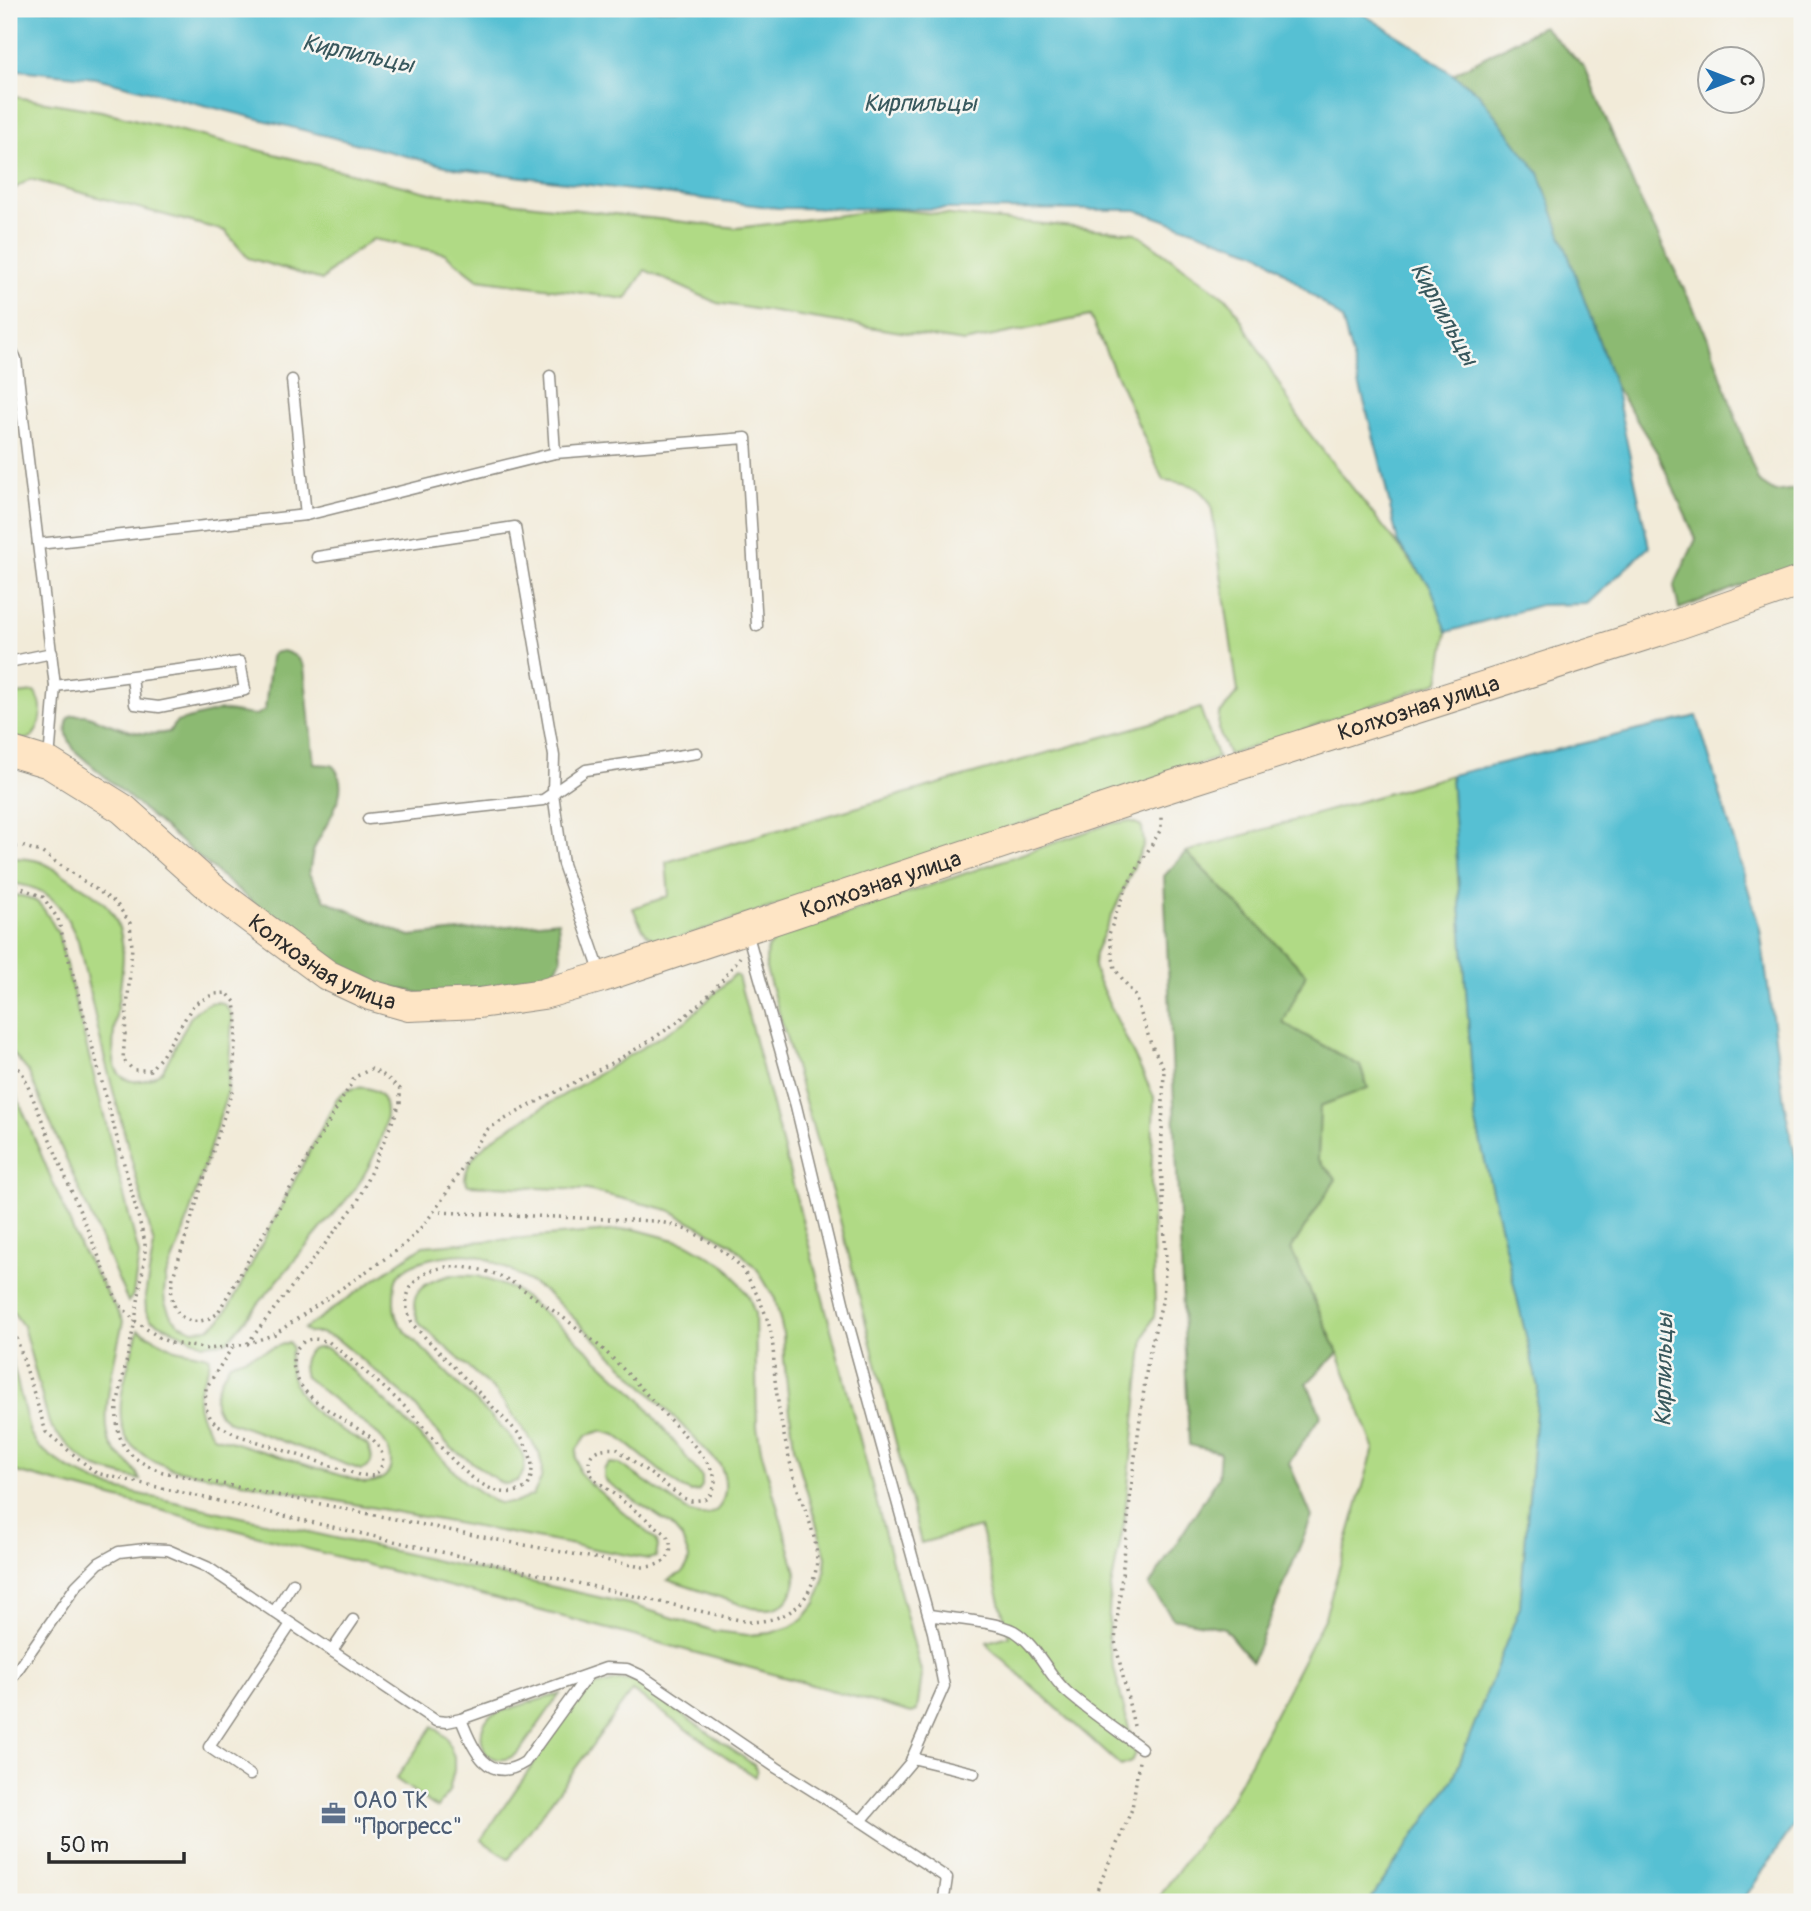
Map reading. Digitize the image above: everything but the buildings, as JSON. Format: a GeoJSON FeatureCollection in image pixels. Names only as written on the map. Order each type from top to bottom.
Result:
{"type":"FeatureCollection","features":[{"type":"Feature","properties":{"kind":"main road","name":"Колхозная улица"},"geometry":{"type":"LineString","coordinates":[[9,751],[49,763],[123,809],[217,892],[327,975],[370,995],[410,1006],[479,1003],[543,994],[748,937],[1160,790],[1658,631],[1802,581]]}},
{"type":"Feature","properties":{"kind":"lane"},"geometry":{"type":"LineString","coordinates":[[9,344],[16,359],[52,653],[55,686],[49,763]]}},
{"type":"Feature","properties":{"kind":"lane"},"geometry":{"type":"LineString","coordinates":[[550,376],[555,453]]}},
{"type":"Feature","properties":{"kind":"lane"},"geometry":{"type":"LineString","coordinates":[[292,380],[306,515]]}},
{"type":"Feature","properties":{"kind":"lane"},"geometry":{"type":"LineString","coordinates":[[38,544],[306,515],[555,453],[746,438],[757,626]]}},
{"type":"Feature","properties":{"kind":"lane"},"geometry":{"type":"LineString","coordinates":[[317,557],[514,527],[554,756],[553,793],[563,864],[602,977]]}},
{"type":"Feature","properties":{"kind":"lane"},"geometry":{"type":"LineString","coordinates":[[9,662],[52,653]]}},
{"type":"Feature","properties":{"kind":"lane"},"geometry":{"type":"LineString","coordinates":[[55,686],[132,676],[240,662],[245,690],[159,707],[135,704],[132,676]]}},
{"type":"Feature","properties":{"kind":"lane"},"geometry":{"type":"LineString","coordinates":[[368,819],[543,800],[586,770],[697,753]]}},
{"type":"Feature","properties":{"kind":"lane"},"geometry":{"type":"LineString","coordinates":[[748,937],[796,1106],[848,1322],[929,1615],[944,1686],[909,1763],[861,1821]]}},
{"type":"Feature","properties":{"kind":"lane"},"geometry":{"type":"LineString","coordinates":[[9,1682],[76,1586],[99,1563],[119,1552],[168,1550],[207,1567],[436,1721],[461,1719],[606,1668],[634,1671],[777,1769],[947,1878],[941,1902]]}},
{"type":"Feature","properties":{"kind":"lane"},"geometry":{"type":"LineString","coordinates":[[274,1612],[293,1583]]}},
{"type":"Feature","properties":{"kind":"lane"},"geometry":{"type":"LineString","coordinates":[[929,1615],[998,1626],[1013,1631],[1028,1644],[1067,1692],[1141,1748]]}},
{"type":"Feature","properties":{"kind":"lane"},"geometry":{"type":"LineString","coordinates":[[332,1651],[353,1620]]}},
{"type":"Feature","properties":{"kind":"lane"},"geometry":{"type":"LineString","coordinates":[[250,1774],[209,1747],[291,1624]]}},
{"type":"Feature","properties":{"kind":"lane"},"geometry":{"type":"LineString","coordinates":[[461,1719],[472,1747],[482,1760],[498,1770],[513,1770],[525,1762],[588,1675]]}},
{"type":"Feature","properties":{"kind":"lane"},"geometry":{"type":"LineString","coordinates":[[912,1758],[974,1773]]}},
{"type":"Feature","properties":{"kind":"path"},"geometry":{"type":"LineString","coordinates":[[1092,1902],[1132,1809],[1141,1748],[1115,1641],[1134,1460],[1149,1359],[1163,1298],[1166,1259],[1161,1165],[1164,1069],[1135,996],[1115,969],[1109,934],[1125,889],[1161,829],[1160,790]]}},
{"type":"Feature","properties":{"kind":"path"},"geometry":{"type":"LineString","coordinates":[[9,848],[22,846],[41,852],[116,904],[130,923],[132,947],[123,1059],[133,1070],[150,1070],[162,1056],[194,1004],[214,994],[227,993],[235,1002],[237,1018],[232,1091],[170,1290],[177,1313],[184,1320],[200,1322],[217,1314],[355,1077],[371,1069],[385,1076],[400,1090],[400,1104],[357,1203],[247,1343]]}},
{"type":"Feature","properties":{"kind":"path"},"geometry":{"type":"LineString","coordinates":[[9,886],[17,886],[43,897],[58,919],[145,1242],[135,1321],[117,1406],[119,1440],[125,1449],[148,1466],[163,1472],[642,1567],[656,1565],[667,1559],[670,1554],[670,1540],[666,1534],[593,1478],[589,1462],[596,1450],[606,1447],[617,1449],[683,1498],[691,1501],[707,1499],[715,1485],[714,1475],[693,1444],[609,1355],[516,1284],[497,1275],[469,1268],[438,1268],[414,1283],[408,1294],[406,1308],[414,1326],[522,1436],[533,1466],[528,1486],[515,1492],[493,1490],[475,1479],[453,1461],[407,1409],[329,1342],[317,1338],[306,1340],[297,1348],[293,1359],[296,1375],[311,1397],[378,1443],[383,1458],[378,1473],[373,1476],[359,1475],[249,1439],[216,1424],[207,1413],[206,1388],[233,1346]]}},
{"type":"Feature","properties":{"kind":"path"},"geometry":{"type":"LineString","coordinates":[[9,1058],[22,1072],[118,1303],[135,1321],[160,1338],[182,1346],[209,1349],[233,1346],[275,1335],[399,1249],[435,1212],[471,1151],[488,1129],[650,1041],[691,1012],[722,981],[748,937]]}},
{"type":"Feature","properties":{"kind":"path"},"geometry":{"type":"LineString","coordinates":[[9,1326],[18,1339],[46,1432],[96,1473],[748,1622],[777,1619],[802,1603],[815,1575],[816,1547],[794,1479],[784,1437],[775,1387],[769,1325],[751,1283],[739,1264],[695,1233],[672,1224],[435,1212]]}},
{"type":"Feature","properties":{"kind":"green space"},"geometry":{"type":"Polygon","coordinates":[[[1543,26],[1585,68],[1635,189],[1707,336],[1758,481],[1775,492],[1802,488],[1802,563],[1679,609],[1674,586],[1696,539],[1658,454],[1615,386],[1539,174],[1478,93],[1453,74],[1543,26]]]}},
{"type":"Feature","properties":{"kind":"green space"},"geometry":{"type":"Polygon","coordinates":[[[9,96],[101,111],[431,193],[737,228],[889,209],[1136,233],[1230,301],[1305,428],[1431,587],[1447,632],[1439,682],[1229,755],[1218,729],[1219,715],[1238,692],[1211,504],[1201,492],[1190,485],[1163,480],[1090,316],[964,342],[717,303],[645,270],[626,299],[478,279],[444,253],[373,239],[339,263],[322,280],[248,258],[225,231],[30,179],[9,192],[9,96]]]}},
{"type":"Feature","properties":{"kind":"green space"},"geometry":{"type":"Polygon","coordinates":[[[283,651],[295,656],[304,667],[314,764],[332,765],[340,784],[336,806],[314,850],[309,874],[325,900],[410,936],[558,921],[561,959],[550,974],[533,983],[423,994],[355,978],[304,944],[229,883],[75,751],[68,739],[67,722],[73,715],[86,715],[127,730],[158,734],[169,732],[176,722],[221,710],[256,715],[265,710],[271,657],[274,653],[283,651]]]}},
{"type":"Feature","properties":{"kind":"green space"},"geometry":{"type":"Polygon","coordinates":[[[34,692],[41,706],[35,733],[27,739],[9,738],[9,695],[34,692]]]}},
{"type":"Feature","properties":{"kind":"green space"},"geometry":{"type":"Polygon","coordinates":[[[1200,708],[1218,758],[676,939],[653,939],[642,927],[633,908],[669,896],[666,862],[1200,708]]]}},
{"type":"Feature","properties":{"kind":"green space"},"geometry":{"type":"Polygon","coordinates":[[[1451,775],[1475,1118],[1538,1387],[1520,1607],[1453,1779],[1369,1902],[1155,1902],[1232,1797],[1325,1617],[1374,1448],[1338,1353],[1291,1249],[1336,1179],[1318,1159],[1320,1106],[1368,1087],[1360,1066],[1282,1023],[1306,974],[1186,852],[1451,775]]]}},
{"type":"Feature","properties":{"kind":"green space"},"geometry":{"type":"Polygon","coordinates":[[[1129,821],[1142,827],[1144,844],[1095,953],[1094,966],[1097,978],[1154,1097],[1151,1184],[1155,1308],[1144,1337],[1124,1523],[1110,1592],[1108,1644],[1135,1753],[1131,1762],[1121,1766],[990,1648],[987,1642],[1009,1636],[980,1527],[921,1543],[839,1216],[766,962],[770,945],[783,936],[1109,824],[1129,821]]]}},
{"type":"Feature","properties":{"kind":"green space"},"geometry":{"type":"Polygon","coordinates":[[[1186,852],[1306,974],[1283,1023],[1360,1066],[1368,1088],[1320,1106],[1318,1159],[1336,1179],[1291,1249],[1338,1353],[1307,1383],[1321,1415],[1289,1463],[1312,1517],[1252,1662],[1224,1628],[1173,1618],[1149,1586],[1218,1478],[1220,1452],[1189,1445],[1164,876],[1186,852]]]}},
{"type":"Feature","properties":{"kind":"green space"},"geometry":{"type":"Polygon","coordinates":[[[9,858],[29,859],[46,864],[91,893],[111,911],[119,927],[123,964],[113,1042],[114,1060],[116,1069],[126,1079],[141,1081],[163,1070],[191,1016],[202,1006],[214,1002],[225,1005],[232,1019],[227,1093],[182,1237],[166,1276],[165,1303],[171,1316],[179,1324],[193,1330],[208,1329],[221,1319],[337,1098],[350,1089],[366,1088],[378,1093],[385,1103],[384,1129],[361,1180],[227,1342],[203,1344],[151,1320],[146,1312],[145,1296],[154,1245],[104,1056],[78,941],[60,907],[45,893],[9,883],[9,858]]]}},
{"type":"Feature","properties":{"kind":"green space"},"geometry":{"type":"Polygon","coordinates":[[[9,896],[36,901],[58,933],[139,1255],[133,1295],[128,1302],[28,1071],[9,1049],[9,896]]]}},
{"type":"Feature","properties":{"kind":"green space"},"geometry":{"type":"Polygon","coordinates":[[[734,975],[738,976],[922,1675],[917,1711],[912,1713],[9,1470],[9,1349],[30,1433],[39,1447],[67,1468],[108,1487],[629,1604],[715,1631],[748,1635],[771,1633],[790,1627],[803,1619],[816,1603],[823,1583],[826,1557],[794,1447],[783,1332],[775,1299],[757,1269],[732,1244],[669,1210],[587,1190],[468,1185],[465,1179],[473,1158],[502,1132],[686,1021],[734,975]]]}},
{"type":"Feature","properties":{"kind":"green space"},"geometry":{"type":"Polygon","coordinates":[[[9,1078],[80,1247],[123,1321],[107,1403],[108,1434],[115,1451],[134,1469],[140,1480],[91,1465],[71,1448],[49,1423],[23,1326],[9,1306],[9,1078]]]}},
{"type":"Feature","properties":{"kind":"green space"},"geometry":{"type":"Polygon","coordinates":[[[634,1229],[686,1243],[723,1264],[749,1297],[755,1314],[757,1427],[761,1450],[796,1572],[789,1597],[784,1603],[771,1609],[752,1608],[668,1580],[682,1573],[688,1564],[689,1558],[682,1538],[671,1525],[607,1482],[604,1469],[610,1463],[620,1464],[691,1513],[702,1515],[711,1514],[722,1502],[725,1484],[720,1465],[641,1383],[563,1308],[520,1276],[481,1257],[454,1255],[430,1259],[409,1267],[396,1280],[394,1291],[395,1314],[402,1328],[509,1435],[522,1453],[524,1470],[521,1477],[506,1484],[450,1447],[410,1400],[337,1339],[321,1333],[309,1333],[304,1329],[423,1246],[634,1229]]]}},
{"type":"Feature","properties":{"kind":"green space"},"geometry":{"type":"Polygon","coordinates":[[[452,1275],[478,1276],[515,1290],[568,1332],[640,1399],[702,1477],[702,1486],[698,1491],[691,1492],[680,1487],[616,1435],[601,1431],[587,1435],[577,1449],[579,1472],[656,1540],[656,1557],[648,1559],[170,1468],[139,1452],[126,1437],[122,1426],[121,1398],[138,1330],[175,1349],[210,1358],[198,1402],[204,1422],[213,1436],[365,1483],[383,1478],[388,1473],[391,1460],[380,1436],[305,1377],[304,1358],[311,1350],[322,1348],[330,1350],[393,1409],[464,1481],[499,1503],[515,1503],[533,1495],[541,1479],[542,1466],[539,1453],[529,1437],[496,1392],[420,1324],[415,1313],[414,1304],[420,1290],[434,1281],[452,1275]]]}},
{"type":"Feature","properties":{"kind":"green space"},"geometry":{"type":"Polygon","coordinates":[[[289,1342],[292,1348],[291,1374],[298,1391],[321,1417],[367,1445],[372,1460],[366,1468],[361,1470],[230,1422],[217,1409],[215,1394],[230,1363],[289,1342]]]}},
{"type":"Feature","properties":{"kind":"green space"},"geometry":{"type":"Polygon","coordinates":[[[620,1680],[634,1681],[754,1765],[757,1772],[755,1777],[632,1691],[509,1859],[481,1840],[580,1696],[596,1686],[620,1680]]]}},
{"type":"Feature","properties":{"kind":"green space"},"geometry":{"type":"Polygon","coordinates":[[[560,1694],[519,1752],[503,1759],[486,1754],[482,1735],[483,1725],[489,1717],[560,1694]]]}},
{"type":"Feature","properties":{"kind":"green space"},"geometry":{"type":"Polygon","coordinates":[[[433,1726],[447,1738],[454,1758],[449,1791],[437,1808],[396,1779],[433,1726]]]}},
{"type":"Feature","properties":{"kind":"water","name":"Кирпильцы"},"geometry":{"type":"Polygon","coordinates":[[[9,9],[1355,9],[1411,44],[1478,93],[1539,173],[1615,386],[1649,547],[1587,604],[1540,605],[1447,632],[1431,587],[1398,543],[1380,461],[1342,319],[1261,254],[1136,210],[778,208],[458,169],[96,78],[9,69],[9,9]]]}},
{"type":"Feature","properties":{"kind":"water","name":"Кирпильцы"},"geometry":{"type":"Polygon","coordinates":[[[1697,716],[1760,929],[1784,1102],[1802,1190],[1802,1799],[1798,1819],[1742,1902],[1369,1902],[1453,1779],[1520,1607],[1538,1387],[1475,1118],[1451,775],[1697,716]]]}},
{"type":"Feature","properties":{"kind":"place","name":"ОАО ТК \"Прогресс\""},"geometry":{"type":"Point","coordinates":[333,1813]}}]}
